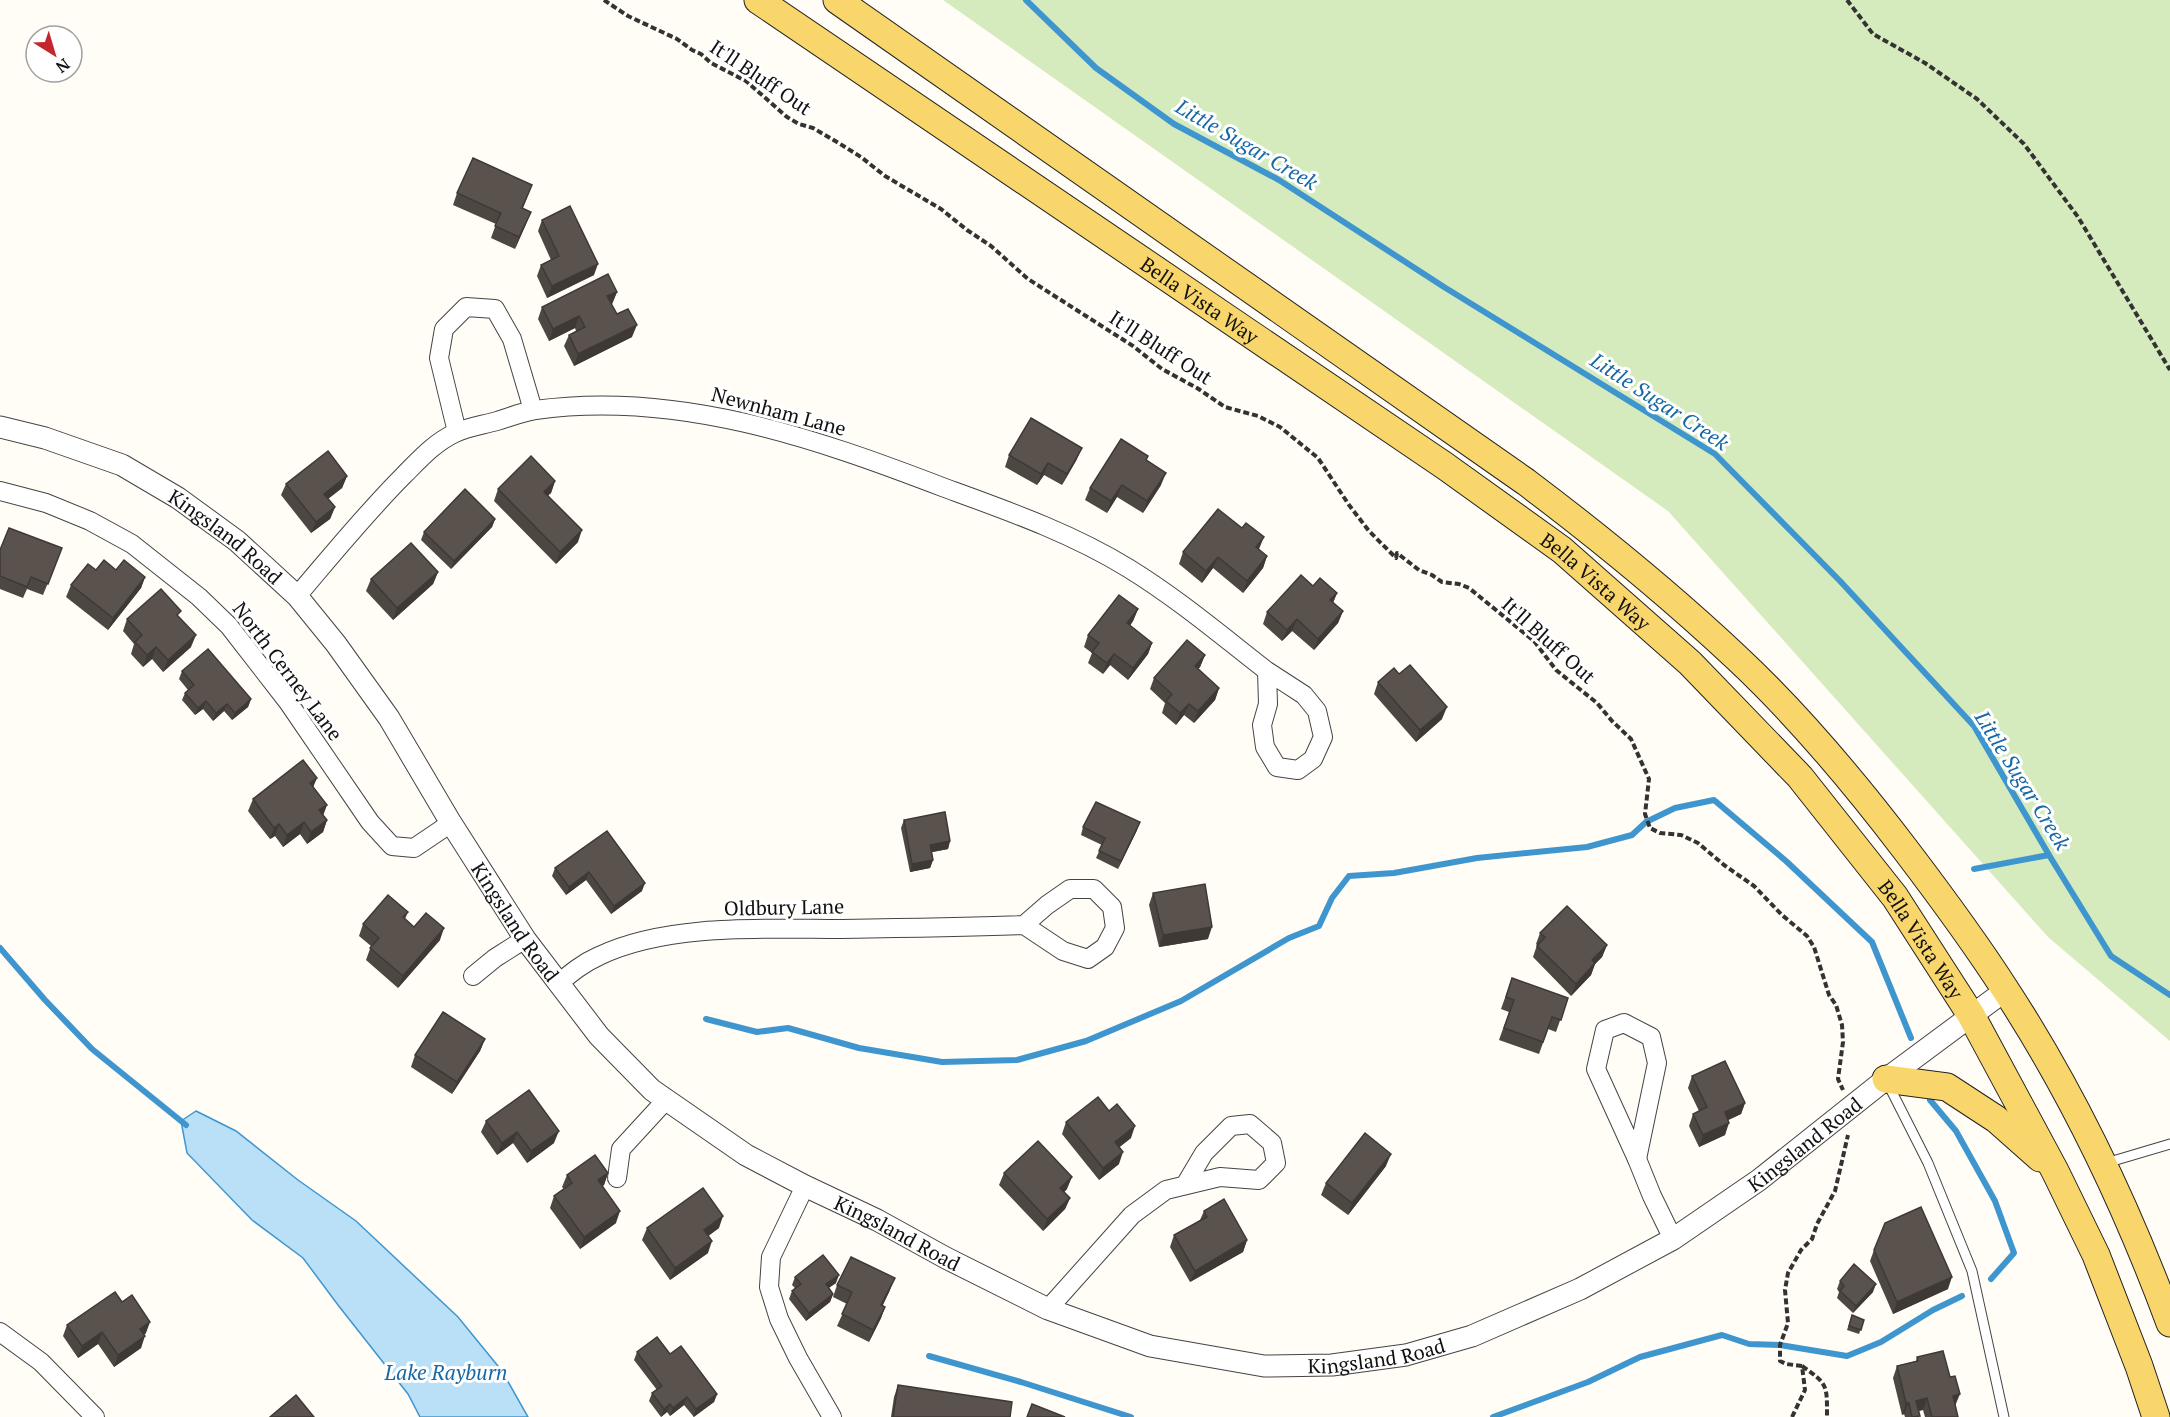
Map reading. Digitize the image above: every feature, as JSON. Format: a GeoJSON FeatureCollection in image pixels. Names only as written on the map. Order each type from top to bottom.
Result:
{"type":"FeatureCollection","features":[{"type":"Feature","properties":{"kind":"main road","name":"Bella Vista Way"},"geometry":{"type":"LineString","coordinates":[[758,0],[1426,453],[1562,550],[1690,663],[1800,777],[1895,897],[1971,1015],[2055,1171],[2096,1255],[2156,1417]]}},
{"type":"Feature","properties":{"kind":"main road","name":"Bella Vista Way"},"geometry":{"type":"LineString","coordinates":[[837,0],[1526,482],[1620,554],[1738,658],[1794,716],[1863,794],[1954,914],[2006,990],[2036,1039],[2104,1164],[2170,1323]]}},
{"type":"Feature","properties":{"kind":"main road"},"geometry":{"type":"LineString","coordinates":[[1886,1079],[1947,1087],[1996,1119],[2055,1171]]}},
{"type":"Feature","properties":{"kind":"street"},"geometry":{"type":"LineString","coordinates":[[457,432],[439,358],[444,329],[466,307],[495,309],[512,339],[533,410]]}},
{"type":"Feature","properties":{"kind":"street","name":"Newnham Lane"},"geometry":{"type":"LineString","coordinates":[[297,596],[374,505],[436,443],[457,432],[533,410],[616,406],[675,409],[808,439],[877,462],[1061,533],[1119,563],[1179,604],[1267,671],[1304,695],[1317,711],[1323,737],[1313,759],[1298,770],[1276,767],[1265,747],[1262,725],[1268,704],[1267,671]]}},
{"type":"Feature","properties":{"kind":"street","name":"Kingsland Road"},"geometry":{"type":"LineString","coordinates":[[0,427],[45,438],[122,465],[178,498],[237,541],[297,596],[336,644],[389,718],[450,823],[525,939],[599,1036],[652,1090],[746,1155],[805,1186],[878,1220],[946,1258],[1048,1309],[1150,1346],[1264,1366],[1332,1365],[1406,1355],[1472,1336],[1580,1289],[1673,1239],[1760,1180],[1886,1079],[2006,990]]}},
{"type":"Feature","properties":{"kind":"street","name":"North Cerney Lane"},"geometry":{"type":"LineString","coordinates":[[0,491],[46,503],[90,521],[132,544],[199,597],[229,626],[288,702],[370,822],[392,846],[414,848],[450,823]]}},
{"type":"Feature","properties":{"kind":"street"},"geometry":{"type":"LineString","coordinates":[[1070,889],[1094,889],[1112,907],[1115,928],[1105,947],[1088,959],[1063,951],[1024,925],[1070,889]]}},
{"type":"Feature","properties":{"kind":"street","name":"Oldbury Lane"},"geometry":{"type":"LineString","coordinates":[[558,984],[580,966],[600,955],[638,942],[686,933],[1024,925]]}},
{"type":"Feature","properties":{"kind":"street"},"geometry":{"type":"LineString","coordinates":[[473,976],[495,958],[525,939]]}},
{"type":"Feature","properties":{"kind":"street"},"geometry":{"type":"LineString","coordinates":[[1637,1159],[1657,1063],[1651,1037],[1624,1023],[1605,1030],[1596,1069],[1652,1197],[1673,1239]]}},
{"type":"Feature","properties":{"kind":"street"},"geometry":{"type":"LineString","coordinates":[[616,1178],[621,1149],[666,1100]]}},
{"type":"Feature","properties":{"kind":"street"},"geometry":{"type":"LineString","coordinates":[[1048,1309],[1132,1215],[1166,1190],[1220,1177],[1258,1180],[1276,1163],[1272,1143],[1250,1124],[1231,1126],[1204,1153],[1185,1185]]}},
{"type":"Feature","properties":{"kind":"street"},"geometry":{"type":"LineString","coordinates":[[805,1186],[771,1257],[769,1287],[779,1319],[798,1358],[832,1417]]}},
{"type":"Feature","properties":{"kind":"street"},"geometry":{"type":"LineString","coordinates":[[0,1332],[41,1362],[95,1417]]}},
{"type":"Feature","properties":{"kind":"lane"},"geometry":{"type":"LineString","coordinates":[[1886,1079],[1928,1162],[1972,1271],[2004,1417]]}},
{"type":"Feature","properties":{"kind":"lane"},"geometry":{"type":"LineString","coordinates":[[2104,1164],[2170,1144]]}},
{"type":"Feature","properties":{"kind":"path","name":"It'll Bluff Out"},"geometry":{"type":"LineString","coordinates":[[604,0],[628,16],[677,39],[711,63],[746,81],[787,117],[837,142],[885,176],[941,209],[991,246],[1028,279],[1133,346],[1162,369],[1226,407],[1258,416],[1280,426],[1323,464],[1349,505],[1388,551],[1396,558],[1397,553],[1419,570],[1442,582],[1469,588],[1534,641],[1556,670],[1597,703],[1612,722],[1631,739],[1649,779],[1646,814],[1650,828],[1660,833],[1681,835],[1698,843],[1754,886],[1782,915],[1807,936],[1814,947],[1842,1025],[1838,1079],[1846,1095],[1850,1125],[1835,1191],[1817,1224],[1812,1239],[1795,1258],[1788,1274],[1785,1290],[1788,1323],[1780,1345],[1780,1361],[1802,1366]]}},
{"type":"Feature","properties":{"kind":"path"},"geometry":{"type":"LineString","coordinates":[[1847,0],[1873,34],[1925,63],[1977,99],[2024,144],[2078,217],[2170,370]]}},
{"type":"Feature","properties":{"kind":"path"},"geometry":{"type":"LineString","coordinates":[[1792,1417],[1805,1390],[1802,1366]]}},
{"type":"Feature","properties":{"kind":"path"},"geometry":{"type":"LineString","coordinates":[[1802,1366],[1823,1380],[1828,1399],[1827,1417]]}},
{"type":"Feature","properties":{"kind":"green space"},"geometry":{"type":"Polygon","coordinates":[[[943,0],[2170,0],[2170,1041],[2048,937],[1668,511],[943,0]]]}},
{"type":"Feature","properties":{"kind":"water","name":"Lake Rayburn"},"geometry":{"type":"Polygon","coordinates":[[[196,1111],[236,1131],[298,1180],[356,1221],[458,1317],[502,1371],[528,1417],[420,1417],[408,1394],[303,1258],[252,1220],[187,1153],[181,1121],[196,1111]]]}},
{"type":"Feature","properties":{"kind":"building"},"geometry":{"type":"Polygon","coordinates":[[[473,158],[532,185],[522,208],[531,212],[519,237],[495,226],[501,213],[457,193],[473,158]]]}},
{"type":"Feature","properties":{"kind":"building"},"geometry":{"type":"Polygon","coordinates":[[[570,206],[598,264],[552,286],[541,265],[559,256],[542,220],[570,206]]]}},
{"type":"Feature","properties":{"kind":"building"},"geometry":{"type":"Polygon","coordinates":[[[608,274],[617,292],[607,296],[617,314],[628,309],[637,325],[578,354],[569,335],[585,327],[579,316],[553,329],[542,307],[608,274]]]}},
{"type":"Feature","properties":{"kind":"building"},"geometry":{"type":"Polygon","coordinates":[[[1031,418],[1082,448],[1067,474],[1048,463],[1041,474],[1009,455],[1031,418]]]}},
{"type":"Feature","properties":{"kind":"building"},"geometry":{"type":"Polygon","coordinates":[[[1121,439],[1148,456],[1146,460],[1166,473],[1147,501],[1122,485],[1111,501],[1090,488],[1121,439]]]}},
{"type":"Feature","properties":{"kind":"building"},"geometry":{"type":"Polygon","coordinates":[[[328,451],[347,476],[324,494],[335,507],[316,522],[286,484],[328,451]]]}},
{"type":"Feature","properties":{"kind":"building"},"geometry":{"type":"Polygon","coordinates":[[[531,456],[555,481],[544,492],[582,530],[560,552],[498,489],[531,456]]]}},
{"type":"Feature","properties":{"kind":"building"},"geometry":{"type":"Polygon","coordinates":[[[465,489],[495,519],[454,561],[424,532],[465,489]]]}},
{"type":"Feature","properties":{"kind":"building"},"geometry":{"type":"Polygon","coordinates":[[[1218,509],[1242,528],[1246,523],[1264,537],[1256,547],[1267,556],[1247,581],[1218,557],[1206,571],[1183,552],[1218,509]]]}},
{"type":"Feature","properties":{"kind":"building"},"geometry":{"type":"Polygon","coordinates":[[[9,528],[62,548],[48,584],[31,577],[27,587],[0,576],[0,550],[9,528]]]}},
{"type":"Feature","properties":{"kind":"building"},"geometry":{"type":"Polygon","coordinates":[[[411,543],[438,572],[397,608],[371,579],[411,543]]]}},
{"type":"Feature","properties":{"kind":"building"},"geometry":{"type":"Polygon","coordinates":[[[104,560],[116,570],[124,560],[145,577],[113,618],[71,585],[88,564],[96,570],[104,560]]]}},
{"type":"Feature","properties":{"kind":"building"},"geometry":{"type":"Polygon","coordinates":[[[1301,575],[1313,586],[1320,578],[1337,593],[1330,600],[1343,611],[1318,639],[1297,619],[1287,630],[1267,612],[1301,575]]]}},
{"type":"Feature","properties":{"kind":"building"},"geometry":{"type":"Polygon","coordinates":[[[161,589],[181,611],[177,615],[196,635],[168,660],[156,647],[147,655],[135,642],[142,635],[127,619],[161,589]]]}},
{"type":"Feature","properties":{"kind":"building"},"geometry":{"type":"Polygon","coordinates":[[[1119,595],[1138,609],[1127,623],[1152,643],[1133,668],[1114,654],[1107,663],[1092,652],[1099,643],[1088,635],[1119,595]]]}},
{"type":"Feature","properties":{"kind":"building"},"geometry":{"type":"Polygon","coordinates":[[[1187,640],[1205,655],[1195,666],[1219,688],[1198,711],[1189,704],[1180,713],[1166,701],[1172,694],[1154,678],[1187,640]]]}},
{"type":"Feature","properties":{"kind":"building"},"geometry":{"type":"Polygon","coordinates":[[[208,649],[251,699],[235,713],[227,704],[216,713],[206,701],[198,708],[185,693],[194,685],[182,671],[208,649]]]}},
{"type":"Feature","properties":{"kind":"building"},"geometry":{"type":"Polygon","coordinates":[[[1410,665],[1447,707],[1420,730],[1378,682],[1394,668],[1399,674],[1410,665]]]}},
{"type":"Feature","properties":{"kind":"building"},"geometry":{"type":"Polygon","coordinates":[[[303,760],[317,778],[310,783],[327,805],[319,810],[327,820],[311,832],[304,822],[287,835],[279,824],[274,828],[253,799],[303,760]]]}},
{"type":"Feature","properties":{"kind":"building"},"geometry":{"type":"Polygon","coordinates":[[[1096,802],[1140,822],[1121,861],[1099,851],[1105,838],[1083,827],[1096,802]]]}},
{"type":"Feature","properties":{"kind":"building"},"geometry":{"type":"Polygon","coordinates":[[[945,812],[950,841],[930,845],[933,860],[912,864],[904,820],[945,812]]]}},
{"type":"Feature","properties":{"kind":"building"},"geometry":{"type":"Polygon","coordinates":[[[607,831],[645,883],[614,906],[589,872],[569,887],[555,868],[607,831]]]}},
{"type":"Feature","properties":{"kind":"building"},"geometry":{"type":"Polygon","coordinates":[[[1205,884],[1212,927],[1163,935],[1153,893],[1205,884]]]}},
{"type":"Feature","properties":{"kind":"building"},"geometry":{"type":"Polygon","coordinates":[[[388,895],[408,912],[403,917],[414,927],[426,913],[444,928],[403,976],[370,948],[379,938],[363,924],[388,895]]]}},
{"type":"Feature","properties":{"kind":"building"},"geometry":{"type":"Polygon","coordinates":[[[1567,906],[1607,945],[1592,960],[1595,963],[1576,984],[1537,946],[1545,937],[1540,933],[1567,906]]]}},
{"type":"Feature","properties":{"kind":"building"},"geometry":{"type":"Polygon","coordinates":[[[1512,978],[1568,998],[1561,1020],[1552,1017],[1543,1042],[1504,1028],[1514,1000],[1506,997],[1512,978]]]}},
{"type":"Feature","properties":{"kind":"building"},"geometry":{"type":"Polygon","coordinates":[[[443,1012],[485,1039],[457,1082],[415,1055],[443,1012]]]}},
{"type":"Feature","properties":{"kind":"building"},"geometry":{"type":"Polygon","coordinates":[[[1725,1061],[1745,1103],[1725,1112],[1729,1123],[1703,1135],[1693,1114],[1707,1107],[1692,1076],[1725,1061]]]}},
{"type":"Feature","properties":{"kind":"building"},"geometry":{"type":"Polygon","coordinates":[[[529,1090],[559,1131],[531,1151],[517,1132],[502,1143],[486,1121],[529,1090]]]}},
{"type":"Feature","properties":{"kind":"building"},"geometry":{"type":"Polygon","coordinates":[[[1098,1097],[1109,1111],[1117,1104],[1135,1126],[1115,1142],[1123,1152],[1103,1168],[1066,1122],[1098,1097]]]}},
{"type":"Feature","properties":{"kind":"building"},"geometry":{"type":"Polygon","coordinates":[[[1365,1133],[1391,1154],[1352,1203],[1326,1183],[1365,1133]]]}},
{"type":"Feature","properties":{"kind":"building"},"geometry":{"type":"Polygon","coordinates":[[[1038,1141],[1072,1177],[1060,1188],[1070,1198],[1047,1219],[1004,1173],[1038,1141]]]}},
{"type":"Feature","properties":{"kind":"building"},"geometry":{"type":"Polygon","coordinates":[[[595,1155],[608,1173],[598,1180],[620,1211],[584,1237],[554,1196],[572,1183],[567,1175],[595,1155]]]}},
{"type":"Feature","properties":{"kind":"building"},"geometry":{"type":"Polygon","coordinates":[[[703,1188],[723,1216],[704,1230],[712,1241],[675,1268],[647,1228],[703,1188]]]}},
{"type":"Feature","properties":{"kind":"building"},"geometry":{"type":"Polygon","coordinates":[[[1224,1199],[1247,1240],[1195,1271],[1174,1235],[1207,1217],[1204,1211],[1224,1199]]]}},
{"type":"Feature","properties":{"kind":"building"},"geometry":{"type":"Polygon","coordinates":[[[1921,1207],[1952,1277],[1897,1302],[1874,1250],[1885,1223],[1921,1207]]]}},
{"type":"Feature","properties":{"kind":"building"},"geometry":{"type":"Polygon","coordinates":[[[823,1255],[839,1275],[826,1284],[833,1294],[809,1313],[792,1291],[801,1284],[795,1277],[823,1255]]]}},
{"type":"Feature","properties":{"kind":"building"},"geometry":{"type":"Polygon","coordinates":[[[851,1257],[895,1278],[881,1305],[885,1307],[873,1330],[842,1314],[852,1292],[837,1285],[851,1257]]]}},
{"type":"Feature","properties":{"kind":"building"},"geometry":{"type":"Polygon","coordinates":[[[1854,1264],[1876,1284],[1856,1306],[1840,1291],[1844,1286],[1840,1281],[1854,1264]]]}},
{"type":"Feature","properties":{"kind":"building"},"geometry":{"type":"Polygon","coordinates":[[[115,1292],[122,1302],[132,1295],[150,1322],[140,1329],[145,1336],[118,1355],[102,1332],[82,1346],[67,1325],[115,1292]]]}},
{"type":"Feature","properties":{"kind":"building"},"geometry":{"type":"Polygon","coordinates":[[[1852,1315],[1864,1320],[1861,1330],[1849,1326],[1852,1315]]]}},
{"type":"Feature","properties":{"kind":"building"},"geometry":{"type":"Polygon","coordinates":[[[657,1337],[670,1354],[681,1346],[717,1394],[696,1409],[687,1397],[673,1408],[670,1404],[664,1409],[652,1393],[662,1386],[637,1352],[657,1337]]]}},
{"type":"Feature","properties":{"kind":"building"},"geometry":{"type":"Polygon","coordinates":[[[1943,1351],[1950,1377],[1955,1376],[1960,1394],[1953,1396],[1958,1417],[1932,1417],[1927,1398],[1916,1401],[1920,1416],[1912,1417],[1909,1403],[1906,1403],[1897,1366],[1918,1361],[1917,1357],[1943,1351]]]}},
{"type":"Feature","properties":{"kind":"building"},"geometry":{"type":"Polygon","coordinates":[[[898,1385],[1012,1402],[1010,1417],[893,1417],[898,1385]]]}},
{"type":"Feature","properties":{"kind":"building"},"geometry":{"type":"Polygon","coordinates":[[[296,1395],[314,1417],[270,1417],[296,1395]]]}},
{"type":"Feature","properties":{"kind":"building"},"geometry":{"type":"Polygon","coordinates":[[[1032,1404],[1065,1417],[1027,1417],[1032,1404]]]}},
{"type":"Feature","properties":{"kind":"waterway","name":"Little Sugar Creek"},"geometry":{"type":"LineString","coordinates":[[1026,0],[1096,68],[1174,124],[1279,180],[1444,287],[1715,454],[1840,581],[1974,726],[2111,956],[2170,995]]}},
{"type":"Feature","properties":{"kind":"waterway"},"geometry":{"type":"LineString","coordinates":[[706,1019],[757,1032],[788,1028],[859,1048],[942,1062],[1017,1060],[1086,1041],[1181,1001],[1289,938],[1319,926],[1332,898],[1349,876],[1394,873],[1477,858],[1587,847],[1632,835],[1646,822],[1675,808],[1714,800],[1786,861],[1872,942],[1911,1038]]}},
{"type":"Feature","properties":{"kind":"waterway"},"geometry":{"type":"LineString","coordinates":[[1974,869],[2049,855]]}},
{"type":"Feature","properties":{"kind":"waterway"},"geometry":{"type":"LineString","coordinates":[[0,948],[92,1049],[186,1125]]}},
{"type":"Feature","properties":{"kind":"waterway"},"geometry":{"type":"LineString","coordinates":[[1930,1100],[1956,1131],[1995,1201],[2014,1253],[1991,1279]]}},
{"type":"Feature","properties":{"kind":"waterway"},"geometry":{"type":"LineString","coordinates":[[1493,1417],[1588,1382],[1640,1357],[1722,1335],[1749,1344],[1780,1345],[1847,1356],[1881,1342],[1933,1310],[1962,1296]]}},
{"type":"Feature","properties":{"kind":"waterway"},"geometry":{"type":"LineString","coordinates":[[929,1356],[1131,1417]]}}]}
